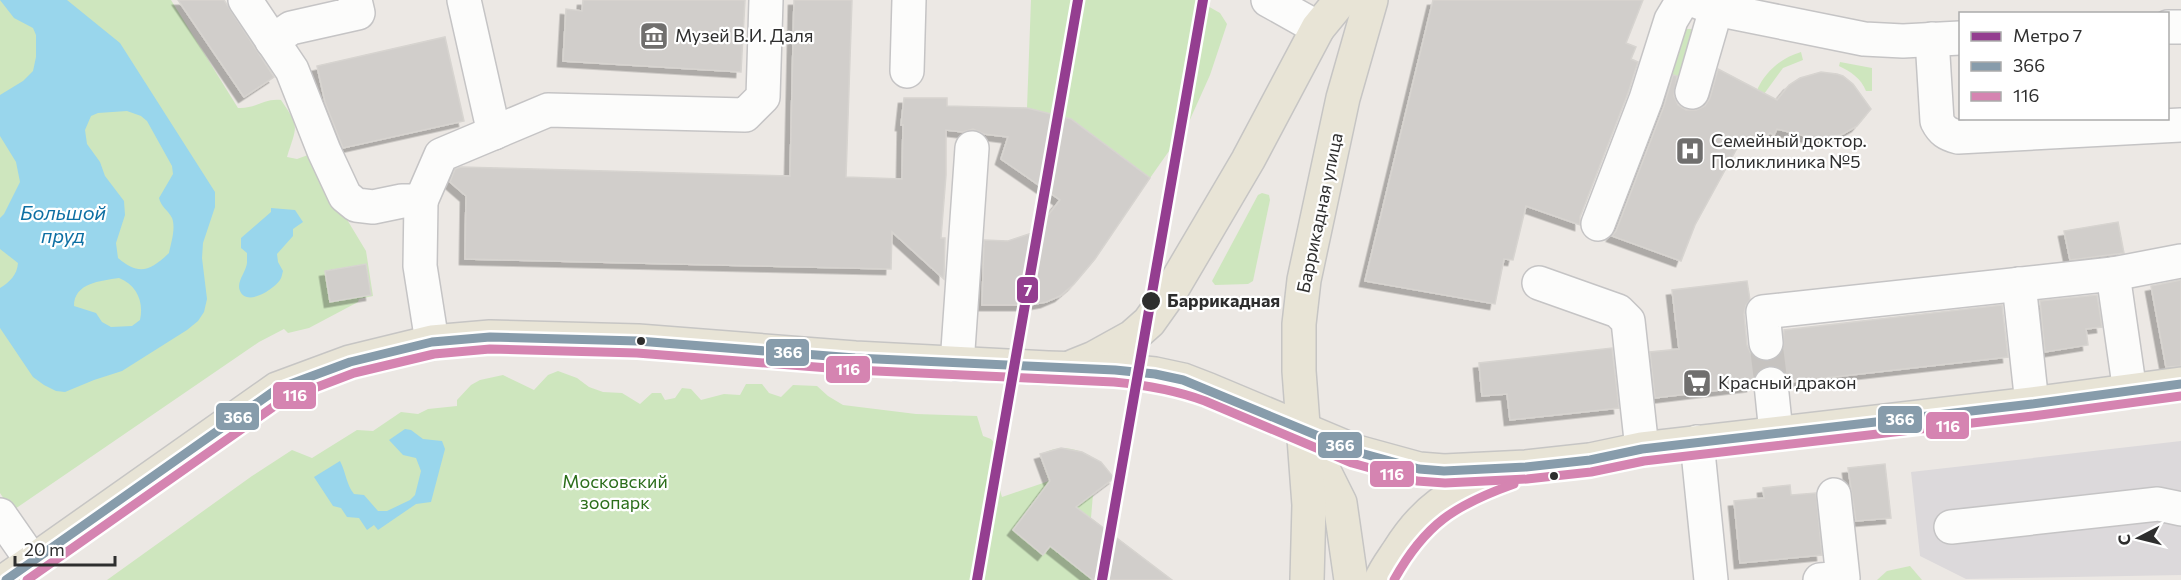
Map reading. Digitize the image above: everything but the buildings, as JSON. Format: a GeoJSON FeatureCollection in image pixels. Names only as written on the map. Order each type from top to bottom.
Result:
{"type":"FeatureCollection","features":[{"type":"Feature","properties":{"kind":"main road"},"geometry":{"type":"LineString","coordinates":[[1068,369],[1132,337],[1149,322],[1248,160],[1318,28],[1341,0]]}},
{"type":"Feature","properties":{"kind":"main road","name":"Баррикадная улица"},"geometry":{"type":"LineString","coordinates":[[1307,580],[1309,505],[1299,371],[1299,337],[1304,280],[1343,98],[1371,0]]}},
{"type":"Feature","properties":{"kind":"main road"},"geometry":{"type":"LineString","coordinates":[[19,570],[278,389],[350,362],[432,342],[490,337],[638,341],[855,358],[1115,370],[1155,374],[1183,380],[1357,452],[1419,469],[1444,471],[1526,467],[1590,460],[1642,448],[2032,404],[2181,384]]}},
{"type":"Feature","properties":{"kind":"main road"},"geometry":{"type":"LineString","coordinates":[[1304,430],[1340,503],[1351,580]]}},
{"type":"Feature","properties":{"kind":"main road"},"geometry":{"type":"LineString","coordinates":[[1381,580],[1411,531],[1440,503],[1478,483],[1526,467]]}},
{"type":"Feature","properties":{"kind":"street"},"geometry":{"type":"LineString","coordinates":[[245,0],[292,70],[324,151],[345,196],[357,205],[373,207],[402,201],[421,201]]}},
{"type":"Feature","properties":{"kind":"street"},"geometry":{"type":"LineString","coordinates":[[272,41],[291,28],[358,13],[355,0]]}},
{"type":"Feature","properties":{"kind":"street"},"geometry":{"type":"LineString","coordinates":[[464,0],[494,133]]}},
{"type":"Feature","properties":{"kind":"street"},"geometry":{"type":"LineString","coordinates":[[432,342],[420,266],[421,201],[441,155],[548,110],[745,115],[764,97],[766,0]]}},
{"type":"Feature","properties":{"kind":"street"},"geometry":{"type":"LineString","coordinates":[[907,71],[909,0]]}},
{"type":"Feature","properties":{"kind":"street"},"geometry":{"type":"LineString","coordinates":[[1268,0],[1318,28]]}},
{"type":"Feature","properties":{"kind":"street"},"geometry":{"type":"LineString","coordinates":[[1598,224],[1646,99],[1671,21],[1683,0]]}},
{"type":"Feature","properties":{"kind":"street"},"geometry":{"type":"LineString","coordinates":[[1692,92],[1704,5],[1864,39],[1883,41],[1946,39],[1937,121],[1942,131],[1949,135],[1958,137],[2181,126]]}},
{"type":"Feature","properties":{"kind":"street"},"geometry":{"type":"LineString","coordinates":[[957,364],[972,148]]}},
{"type":"Feature","properties":{"kind":"street"},"geometry":{"type":"LineString","coordinates":[[1766,343],[1763,312],[2113,274],[2181,261]]}},
{"type":"Feature","properties":{"kind":"street"},"geometry":{"type":"LineString","coordinates":[[2113,274],[2130,392]]}},
{"type":"Feature","properties":{"kind":"street"},"geometry":{"type":"LineString","coordinates":[[1539,283],[1618,311],[1629,321],[1642,448]]}},
{"type":"Feature","properties":{"kind":"street"},"geometry":{"type":"LineString","coordinates":[[2019,284],[2032,404]]}},
{"type":"Feature","properties":{"kind":"street"},"geometry":{"type":"LineString","coordinates":[[1771,384],[1776,433]]}},
{"type":"Feature","properties":{"kind":"street"},"geometry":{"type":"LineString","coordinates":[[1697,442],[1711,580]]}},
{"type":"Feature","properties":{"kind":"street"},"geometry":{"type":"LineString","coordinates":[[1820,580],[1843,578],[1834,495]]}},
{"type":"Feature","properties":{"kind":"street"},"geometry":{"type":"LineString","coordinates":[[1951,527],[2158,504],[2181,510]]}},
{"type":"Feature","properties":{"kind":"street"},"geometry":{"type":"LineString","coordinates":[[0,515],[19,570]]}},
{"type":"Feature","properties":{"kind":"shaded area"},"geometry":{"type":"Polygon","coordinates":[[[2181,441],[2181,575],[1966,579],[1920,556],[1911,472],[2181,441]]]}},
{"type":"Feature","properties":{"kind":"green space"},"geometry":{"type":"Polygon","coordinates":[[[0,0],[171,0],[238,108],[281,100],[295,127],[287,157],[297,159],[308,155],[366,251],[373,296],[359,299],[358,302],[309,328],[288,333],[284,329],[259,342],[12,511],[0,493],[0,0]]]}},
{"type":"Feature","properties":{"kind":"green space"},"geometry":{"type":"Polygon","coordinates":[[[1031,0],[1197,0],[1220,13],[1227,24],[1210,75],[1188,124],[1150,178],[1071,119],[1027,108],[1031,0]]]}},
{"type":"Feature","properties":{"kind":"green space"},"geometry":{"type":"Polygon","coordinates":[[[1682,29],[1695,31],[1686,79],[1673,75],[1669,86],[1662,83],[1682,29]]]}},
{"type":"Feature","properties":{"kind":"green space"},"geometry":{"type":"Polygon","coordinates":[[[1801,52],[1803,60],[1783,68],[1764,94],[1757,90],[1775,66],[1801,52]]]}},
{"type":"Feature","properties":{"kind":"green space"},"geometry":{"type":"Polygon","coordinates":[[[1840,62],[1872,68],[1872,91],[1866,91],[1855,76],[1839,66],[1840,62]]]}},
{"type":"Feature","properties":{"kind":"green space"},"geometry":{"type":"Polygon","coordinates":[[[1262,193],[1269,195],[1270,200],[1253,281],[1248,284],[1215,285],[1212,281],[1258,195],[1262,193]]]}},
{"type":"Feature","properties":{"kind":"green space","name":"Московский зоопарк"},"geometry":{"type":"Polygon","coordinates":[[[558,371],[603,392],[622,393],[640,404],[652,393],[661,393],[665,400],[675,398],[682,388],[691,389],[701,400],[724,394],[740,395],[746,384],[762,384],[769,393],[781,397],[793,385],[817,386],[843,405],[916,414],[977,416],[983,436],[991,439],[997,446],[1000,469],[997,481],[1002,497],[1049,481],[1040,454],[1062,448],[1078,450],[1098,461],[1114,478],[1093,494],[1091,518],[1172,580],[107,580],[292,450],[312,458],[357,430],[373,431],[401,412],[418,414],[428,409],[457,406],[457,400],[471,385],[480,380],[503,375],[534,390],[548,375],[558,371]]]}},
{"type":"Feature","properties":{"kind":"green space"},"geometry":{"type":"Polygon","coordinates":[[[1910,566],[1922,580],[1877,580],[1887,571],[1910,566]]]}},
{"type":"Feature","properties":{"kind":"water","name":"Большой пруд"},"geometry":{"type":"Polygon","coordinates":[[[0,0],[67,0],[120,43],[215,192],[215,207],[203,243],[202,258],[207,299],[204,312],[198,321],[122,371],[65,392],[56,391],[33,377],[0,328],[0,288],[12,278],[18,263],[0,249],[0,218],[20,182],[16,162],[0,136],[0,95],[23,81],[33,71],[36,57],[36,35],[33,28],[14,18],[0,0]],[[127,111],[98,113],[91,116],[85,130],[87,144],[100,162],[105,176],[124,201],[125,215],[116,243],[118,258],[132,267],[144,269],[156,264],[169,253],[174,226],[172,218],[159,198],[173,174],[172,166],[147,121],[127,111]],[[119,278],[89,284],[78,292],[74,306],[96,313],[102,322],[111,327],[132,326],[140,320],[140,301],[135,290],[119,278]]]}},
{"type":"Feature","properties":{"kind":"water"},"geometry":{"type":"Polygon","coordinates":[[[271,208],[295,210],[303,222],[293,229],[293,236],[277,254],[283,271],[280,280],[267,292],[248,297],[243,295],[239,288],[247,263],[247,253],[241,248],[241,238],[271,212],[271,208]]]}},
{"type":"Feature","properties":{"kind":"water"},"geometry":{"type":"Polygon","coordinates":[[[405,429],[411,430],[423,439],[442,441],[445,449],[431,502],[416,504],[378,530],[374,525],[367,530],[359,518],[347,517],[341,508],[333,506],[314,477],[340,461],[354,494],[364,495],[378,511],[387,511],[410,500],[415,495],[421,471],[416,458],[403,455],[389,440],[405,429]]]}},
{"type":"Feature","properties":{"kind":"tunnel"},"geometry":{"type":"LineString","coordinates":[[1766,343],[1771,384]]}},
{"type":"Feature","properties":{"kind":"metro line","name":"7"},"geometry":{"type":"LineString","coordinates":[[977,580],[1078,0]]}},
{"type":"Feature","properties":{"kind":"metro line","name":"7"},"geometry":{"type":"LineString","coordinates":[[1102,580],[1203,0]]}},
{"type":"Feature","properties":{"kind":"transit line","name":"366"},"geometry":{"type":"LineString","coordinates":[[6,580],[277,389],[350,362],[432,342],[490,337],[638,341],[855,358],[1115,370],[1155,374],[1183,380],[1357,452],[1419,469],[1444,471],[1526,467],[1590,460],[1642,449],[2032,404],[2181,384]]}},
{"type":"Feature","properties":{"kind":"transit line","name":"116"},"geometry":{"type":"LineString","coordinates":[[27,580],[283,400],[354,373],[434,354],[490,349],[637,353],[854,370],[1138,385],[1171,391],[1205,401],[1352,463],[1417,481],[1445,483],[1527,479],[1591,472],[1644,461],[2033,416],[2181,396]]}},
{"type":"Feature","properties":{"kind":"transit line","name":"116"},"geometry":{"type":"LineString","coordinates":[[1394,580],[1418,544],[1444,519],[1475,500],[1514,484]]}},
{"type":"Feature","properties":{"kind":"place","name":"Музей В.И. Даля"},"geometry":{"type":"Point","coordinates":[654,36]}},
{"type":"Feature","properties":{"kind":"place","name":"Семейный доктор. Поликлиника №5"},"geometry":{"type":"Point","coordinates":[1690,151]}},
{"type":"Feature","properties":{"kind":"place","name":"Баррикадная"},"geometry":{"type":"Point","coordinates":[1151,301]}},
{"type":"Feature","properties":{"kind":"place","name":"Красный дракон"},"geometry":{"type":"Point","coordinates":[1697,383]}}]}
